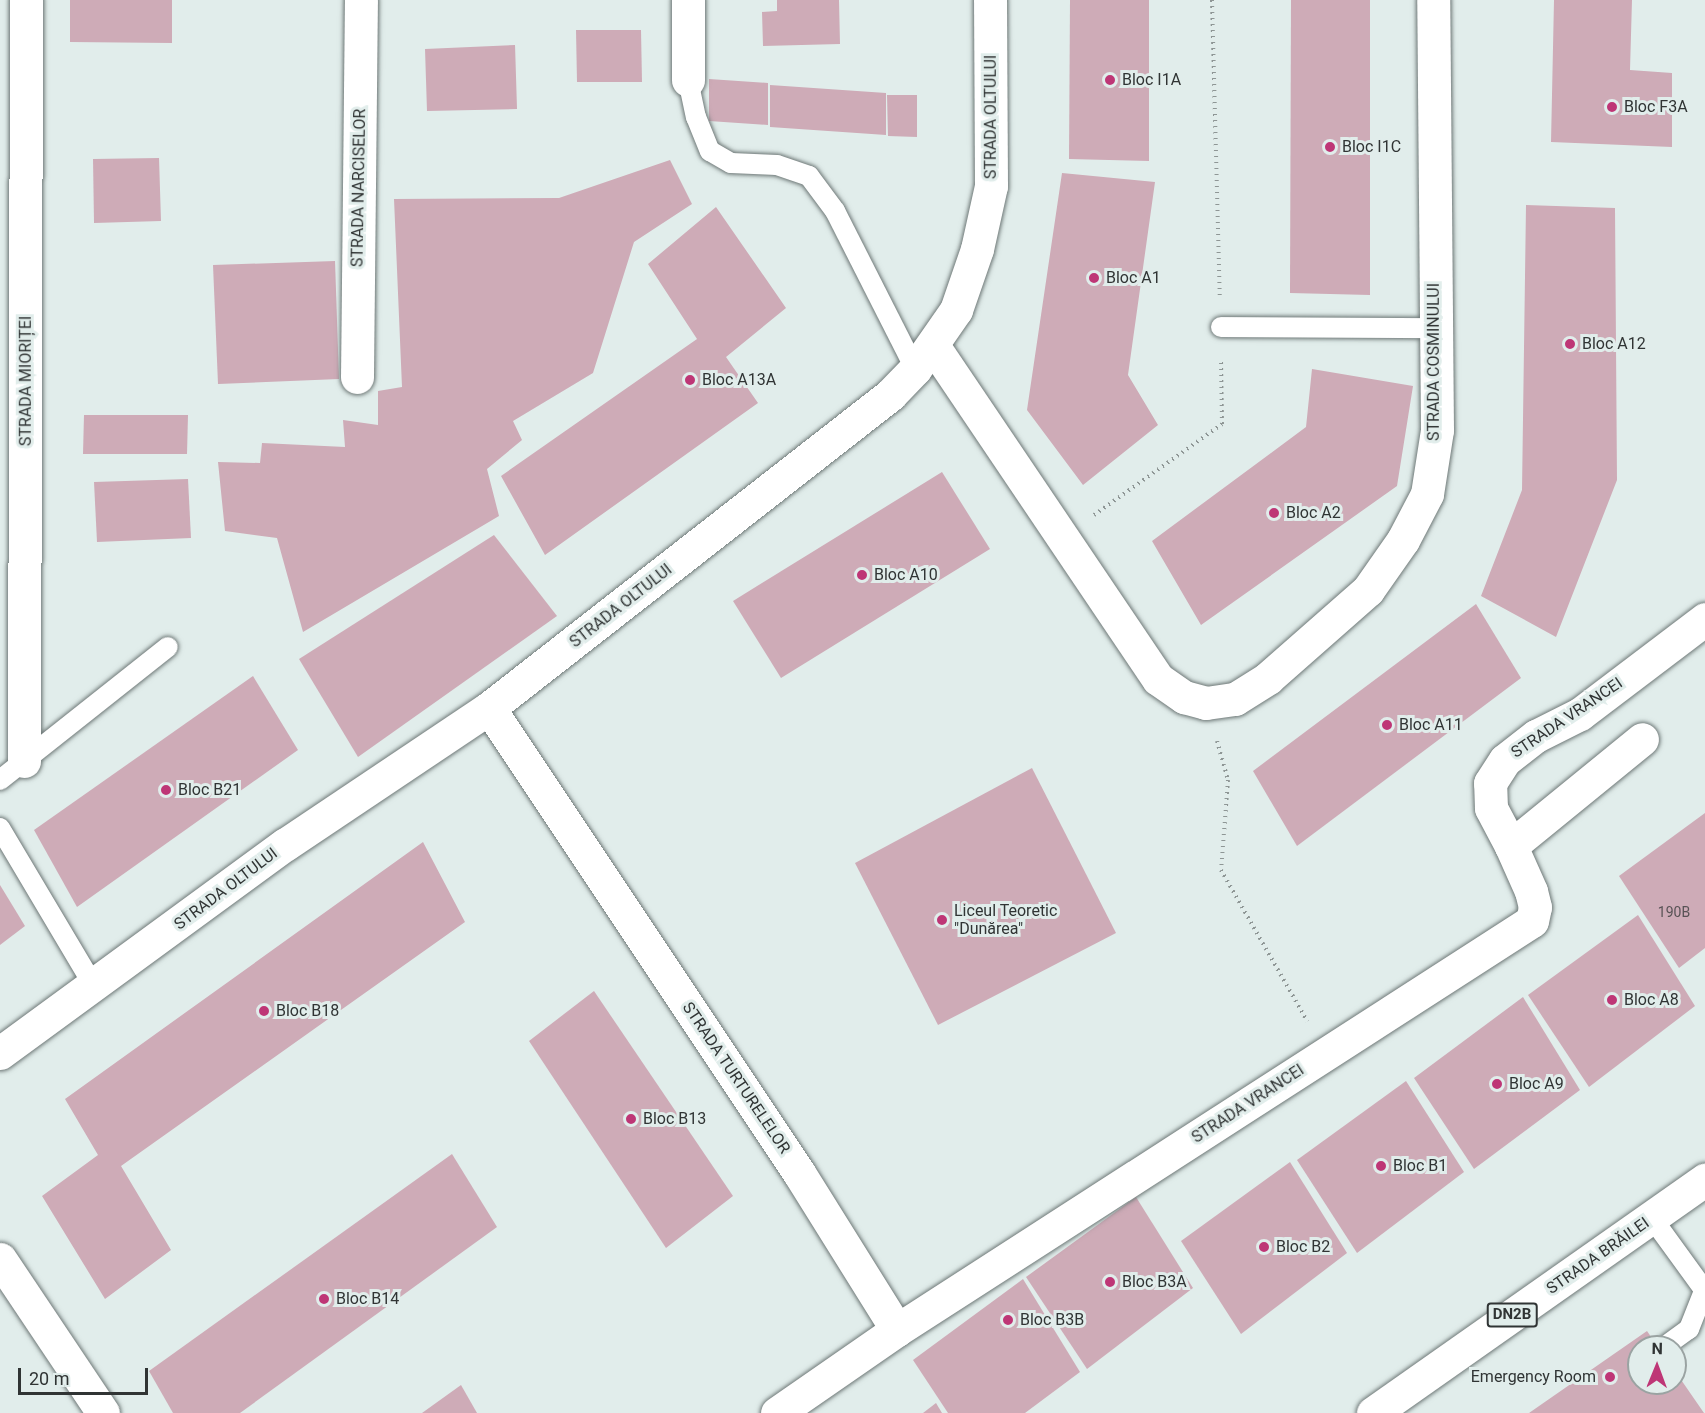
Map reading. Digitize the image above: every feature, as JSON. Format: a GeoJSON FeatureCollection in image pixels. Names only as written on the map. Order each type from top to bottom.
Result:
{"type":"FeatureCollection","features":[{"type":"Feature","properties":{"kind":"street","name":"STRADA MIORIȚEI"},"geometry":{"type":"LineString","coordinates":[[12,771],[26,0]]}},
{"type":"Feature","properties":{"kind":"street","name":"STRADA NARCISELOR"},"geometry":{"type":"LineString","coordinates":[[357,377],[361,0]]}},
{"type":"Feature","properties":{"kind":"street"},"geometry":{"type":"LineString","coordinates":[[688,0],[688,80]]}},
{"type":"Feature","properties":{"kind":"street","name":"STRADA OLTULUI"},"geometry":{"type":"LineString","coordinates":[[0,1053],[286,844],[489,708],[890,395],[925,358],[956,310],[977,249],[991,186],[990,0]]}},
{"type":"Feature","properties":{"kind":"street","name":"STRADA COSMINULUI"},"geometry":{"type":"LineString","coordinates":[[925,358],[1061,538],[1158,679],[1184,697],[1206,703],[1234,699],[1268,678],[1368,590],[1402,540],[1427,494],[1437,430],[1433,0]]}},
{"type":"Feature","properties":{"kind":"street","name":"STRADA VRANCEI"},"geometry":{"type":"LineString","coordinates":[[897,1330],[1532,921],[1535,907],[1531,891],[1491,808],[1490,783],[1505,760],[1536,736],[1580,714],[1705,619]]}},
{"type":"Feature","properties":{"kind":"street","name":"STRADA TURTURELELOR"},"geometry":{"type":"LineString","coordinates":[[489,708],[799,1173],[897,1330]]}},
{"type":"Feature","properties":{"kind":"street"},"geometry":{"type":"LineString","coordinates":[[1511,846],[1642,739]]}},
{"type":"Feature","properties":{"kind":"street","name":"STRADA BRĂILEI"},"geometry":{"type":"LineString","coordinates":[[1372,1413],[1705,1180]]}},
{"type":"Feature","properties":{"kind":"street"},"geometry":{"type":"LineString","coordinates":[[0,1259],[103,1413]]}},
{"type":"Feature","properties":{"kind":"street"},"geometry":{"type":"LineString","coordinates":[[777,1413],[897,1330]]}},
{"type":"Feature","properties":{"kind":"lane"},"geometry":{"type":"LineString","coordinates":[[688,80],[696,117],[711,151],[731,163],[777,165],[808,176],[835,211],[925,358]]}},
{"type":"Feature","properties":{"kind":"lane"},"geometry":{"type":"LineString","coordinates":[[1221,327],[1435,328]]}},
{"type":"Feature","properties":{"kind":"lane"},"geometry":{"type":"LineString","coordinates":[[12,771],[168,647]]}},
{"type":"Feature","properties":{"kind":"lane"},"geometry":{"type":"LineString","coordinates":[[0,828],[94,986]]}},
{"type":"Feature","properties":{"kind":"lane"},"geometry":{"type":"LineString","coordinates":[[1652,1218],[1705,1291],[1689,1329],[1681,1335]]}},
{"type":"Feature","properties":{"kind":"path"},"geometry":{"type":"LineString","coordinates":[[1061,538],[1222,424],[1212,0]]}},
{"type":"Feature","properties":{"kind":"path"},"geometry":{"type":"LineString","coordinates":[[1206,703],[1228,780],[1221,870],[1325,1054]]}},
{"type":"Feature","properties":{"kind":"building"},"geometry":{"type":"Polygon","coordinates":[[[70,0],[172,0],[172,43],[70,42],[70,0]]]}},
{"type":"Feature","properties":{"kind":"building"},"geometry":{"type":"Polygon","coordinates":[[[777,0],[839,0],[840,44],[763,46],[762,12],[777,11],[777,0]]]}},
{"type":"Feature","properties":{"kind":"building","name":"Bloc I1A"},"geometry":{"type":"Polygon","coordinates":[[[1070,0],[1149,0],[1149,161],[1069,159],[1070,0]]]}},
{"type":"Feature","properties":{"kind":"building","name":"Bloc I1C"},"geometry":{"type":"Polygon","coordinates":[[[1291,0],[1370,0],[1370,295],[1290,293],[1291,0]]]}},
{"type":"Feature","properties":{"kind":"building","name":"Bloc F3A"},"geometry":{"type":"Polygon","coordinates":[[[1554,0],[1632,0],[1630,70],[1672,73],[1672,147],[1551,142],[1554,0]]]}},
{"type":"Feature","properties":{"kind":"building"},"geometry":{"type":"Polygon","coordinates":[[[576,30],[641,30],[642,82],[577,82],[576,30]]]}},
{"type":"Feature","properties":{"kind":"building"},"geometry":{"type":"Polygon","coordinates":[[[515,45],[517,109],[427,111],[425,49],[515,45]]]}},
{"type":"Feature","properties":{"kind":"building"},"geometry":{"type":"Polygon","coordinates":[[[709,79],[768,83],[768,125],[709,121],[709,79]]]}},
{"type":"Feature","properties":{"kind":"building"},"geometry":{"type":"Polygon","coordinates":[[[770,85],[886,93],[886,135],[770,127],[770,85]]]}},
{"type":"Feature","properties":{"kind":"building"},"geometry":{"type":"Polygon","coordinates":[[[887,95],[917,95],[917,137],[888,136],[887,95]]]}},
{"type":"Feature","properties":{"kind":"building"},"geometry":{"type":"Polygon","coordinates":[[[159,158],[161,221],[94,223],[93,159],[159,158]]]}},
{"type":"Feature","properties":{"kind":"building"},"geometry":{"type":"Polygon","coordinates":[[[670,160],[692,204],[634,242],[593,373],[513,421],[522,440],[487,469],[499,516],[303,632],[277,538],[225,531],[218,462],[260,463],[262,443],[345,447],[343,420],[378,425],[378,391],[402,387],[394,199],[559,198],[670,160]]]}},
{"type":"Feature","properties":{"kind":"building","name":"Bloc A1"},"geometry":{"type":"Polygon","coordinates":[[[1062,173],[1155,182],[1128,375],[1158,425],[1083,485],[1027,410],[1062,173]]]}},
{"type":"Feature","properties":{"kind":"building","name":"Bloc A12"},"geometry":{"type":"Polygon","coordinates":[[[1526,205],[1615,208],[1617,480],[1556,637],[1481,596],[1522,490],[1526,205]]]}},
{"type":"Feature","properties":{"kind":"building","name":"Bloc A13A"},"geometry":{"type":"Polygon","coordinates":[[[716,207],[786,308],[726,357],[758,403],[545,555],[501,476],[697,339],[648,264],[716,207]]]}},
{"type":"Feature","properties":{"kind":"building"},"geometry":{"type":"Polygon","coordinates":[[[335,261],[339,379],[218,384],[213,265],[335,261]]]}},
{"type":"Feature","properties":{"kind":"building","name":"Bloc A2"},"geometry":{"type":"Polygon","coordinates":[[[1312,369],[1413,386],[1397,486],[1201,625],[1152,541],[1306,427],[1312,369]]]}},
{"type":"Feature","properties":{"kind":"building"},"geometry":{"type":"Polygon","coordinates":[[[84,415],[188,415],[187,454],[83,454],[84,415]]]}},
{"type":"Feature","properties":{"kind":"building","name":"Bloc A10"},"geometry":{"type":"Polygon","coordinates":[[[942,472],[990,549],[781,678],[733,601],[942,472]]]}},
{"type":"Feature","properties":{"kind":"building"},"geometry":{"type":"Polygon","coordinates":[[[188,479],[191,538],[97,542],[94,482],[188,479]]]}},
{"type":"Feature","properties":{"kind":"building"},"geometry":{"type":"Polygon","coordinates":[[[494,535],[557,616],[358,757],[299,659],[494,535]]]}},
{"type":"Feature","properties":{"kind":"building","name":"Bloc A11"},"geometry":{"type":"Polygon","coordinates":[[[1476,604],[1521,678],[1297,846],[1253,771],[1476,604]]]}},
{"type":"Feature","properties":{"kind":"building","name":"Bloc B21"},"geometry":{"type":"Polygon","coordinates":[[[253,676],[298,750],[77,907],[34,830],[253,676]]]}},
{"type":"Feature","properties":{"kind":"building"},"geometry":{"type":"Polygon","coordinates":[[[1032,768],[1116,933],[938,1025],[855,863],[1032,768]]]}},
{"type":"Feature","properties":{"kind":"building"},"geometry":{"type":"Polygon","coordinates":[[[1705,813],[1705,948],[1679,968],[1619,876],[1705,813]]]}},
{"type":"Feature","properties":{"kind":"building","name":"Bloc B18"},"geometry":{"type":"Polygon","coordinates":[[[423,842],[465,922],[121,1166],[171,1250],[105,1299],[42,1196],[98,1155],[65,1099],[423,842]]]}},
{"type":"Feature","properties":{"kind":"building"},"geometry":{"type":"Polygon","coordinates":[[[0,885],[25,926],[0,945],[0,885]]]}},
{"type":"Feature","properties":{"kind":"building","name":"Bloc A8"},"geometry":{"type":"Polygon","coordinates":[[[1638,915],[1695,1006],[1589,1087],[1528,995],[1638,915]]]}},
{"type":"Feature","properties":{"kind":"building","name":"Bloc B13"},"geometry":{"type":"Polygon","coordinates":[[[594,991],[733,1196],[666,1248],[529,1041],[594,991]]]}},
{"type":"Feature","properties":{"kind":"building","name":"Bloc A9"},"geometry":{"type":"Polygon","coordinates":[[[1523,997],[1580,1090],[1474,1169],[1414,1078],[1523,997]]]}},
{"type":"Feature","properties":{"kind":"building","name":"Bloc B1"},"geometry":{"type":"Polygon","coordinates":[[[1406,1081],[1464,1172],[1357,1253],[1297,1160],[1406,1081]]]}},
{"type":"Feature","properties":{"kind":"building","name":"Bloc B14"},"geometry":{"type":"Polygon","coordinates":[[[452,1154],[497,1227],[240,1413],[173,1413],[149,1371],[452,1154]]]}},
{"type":"Feature","properties":{"kind":"building","name":"Bloc B2"},"geometry":{"type":"Polygon","coordinates":[[[1290,1162],[1347,1253],[1241,1334],[1181,1241],[1290,1162]]]}},
{"type":"Feature","properties":{"kind":"building","name":"Bloc B3A"},"geometry":{"type":"Polygon","coordinates":[[[1136,1197],[1193,1288],[1087,1369],[1026,1277],[1136,1197]]]}},
{"type":"Feature","properties":{"kind":"building","name":"Bloc B3B"},"geometry":{"type":"Polygon","coordinates":[[[1023,1279],[1080,1372],[1025,1413],[948,1413],[913,1360],[1023,1279]]]}},
{"type":"Feature","properties":{"kind":"building","name":"Emergency Room"},"geometry":{"type":"Polygon","coordinates":[[[1627,1345],[1627,1395],[1687,1395],[1687,1388],[1704,1413],[1529,1413],[1627,1345]]]}},
{"type":"Feature","properties":{"kind":"building"},"geometry":{"type":"Polygon","coordinates":[[[461,1385],[477,1413],[422,1413],[461,1385]]]}},
{"type":"Feature","properties":{"kind":"building"},"geometry":{"type":"Polygon","coordinates":[[[936,1403],[942,1413],[923,1413],[936,1403]]]}},
{"type":"Feature","properties":{"kind":"place","name":"Bloc I1A"},"geometry":{"type":"Point","coordinates":[1110,80]}},
{"type":"Feature","properties":{"kind":"place","name":"Bloc F3A"},"geometry":{"type":"Point","coordinates":[1612,107]}},
{"type":"Feature","properties":{"kind":"place","name":"Bloc I1C"},"geometry":{"type":"Point","coordinates":[1330,147]}},
{"type":"Feature","properties":{"kind":"place","name":"Bloc A1"},"geometry":{"type":"Point","coordinates":[1094,278]}},
{"type":"Feature","properties":{"kind":"place","name":"Bloc A12"},"geometry":{"type":"Point","coordinates":[1570,344]}},
{"type":"Feature","properties":{"kind":"place","name":"Bloc A13A"},"geometry":{"type":"Point","coordinates":[690,380]}},
{"type":"Feature","properties":{"kind":"place","name":"Bloc A2"},"geometry":{"type":"Point","coordinates":[1274,513]}},
{"type":"Feature","properties":{"kind":"place","name":"Bloc A10"},"geometry":{"type":"Point","coordinates":[862,575]}},
{"type":"Feature","properties":{"kind":"place","name":"Bloc A11"},"geometry":{"type":"Point","coordinates":[1387,725]}},
{"type":"Feature","properties":{"kind":"place","name":"Bloc B21"},"geometry":{"type":"Point","coordinates":[166,790]}},
{"type":"Feature","properties":{"kind":"place","name":"Liceul Teoretic \"Dunărea\""},"geometry":{"type":"Point","coordinates":[942,920]}},
{"type":"Feature","properties":{"kind":"place","name":"Bloc A8"},"geometry":{"type":"Point","coordinates":[1612,1000]}},
{"type":"Feature","properties":{"kind":"place","name":"Bloc B18"},"geometry":{"type":"Point","coordinates":[264,1011]}},
{"type":"Feature","properties":{"kind":"place","name":"Bloc A9"},"geometry":{"type":"Point","coordinates":[1497,1084]}},
{"type":"Feature","properties":{"kind":"place","name":"Bloc B13"},"geometry":{"type":"Point","coordinates":[631,1119]}},
{"type":"Feature","properties":{"kind":"place","name":"Bloc B1"},"geometry":{"type":"Point","coordinates":[1381,1166]}},
{"type":"Feature","properties":{"kind":"place","name":"Bloc B2"},"geometry":{"type":"Point","coordinates":[1264,1247]}},
{"type":"Feature","properties":{"kind":"place","name":"Bloc B3A"},"geometry":{"type":"Point","coordinates":[1110,1282]}},
{"type":"Feature","properties":{"kind":"place","name":"Bloc B14"},"geometry":{"type":"Point","coordinates":[324,1299]}},
{"type":"Feature","properties":{"kind":"place","name":"Bloc B3B"},"geometry":{"type":"Point","coordinates":[1008,1320]}},
{"type":"Feature","properties":{"kind":"place","name":"Emergency Room"},"geometry":{"type":"Point","coordinates":[1610,1377]}}]}
